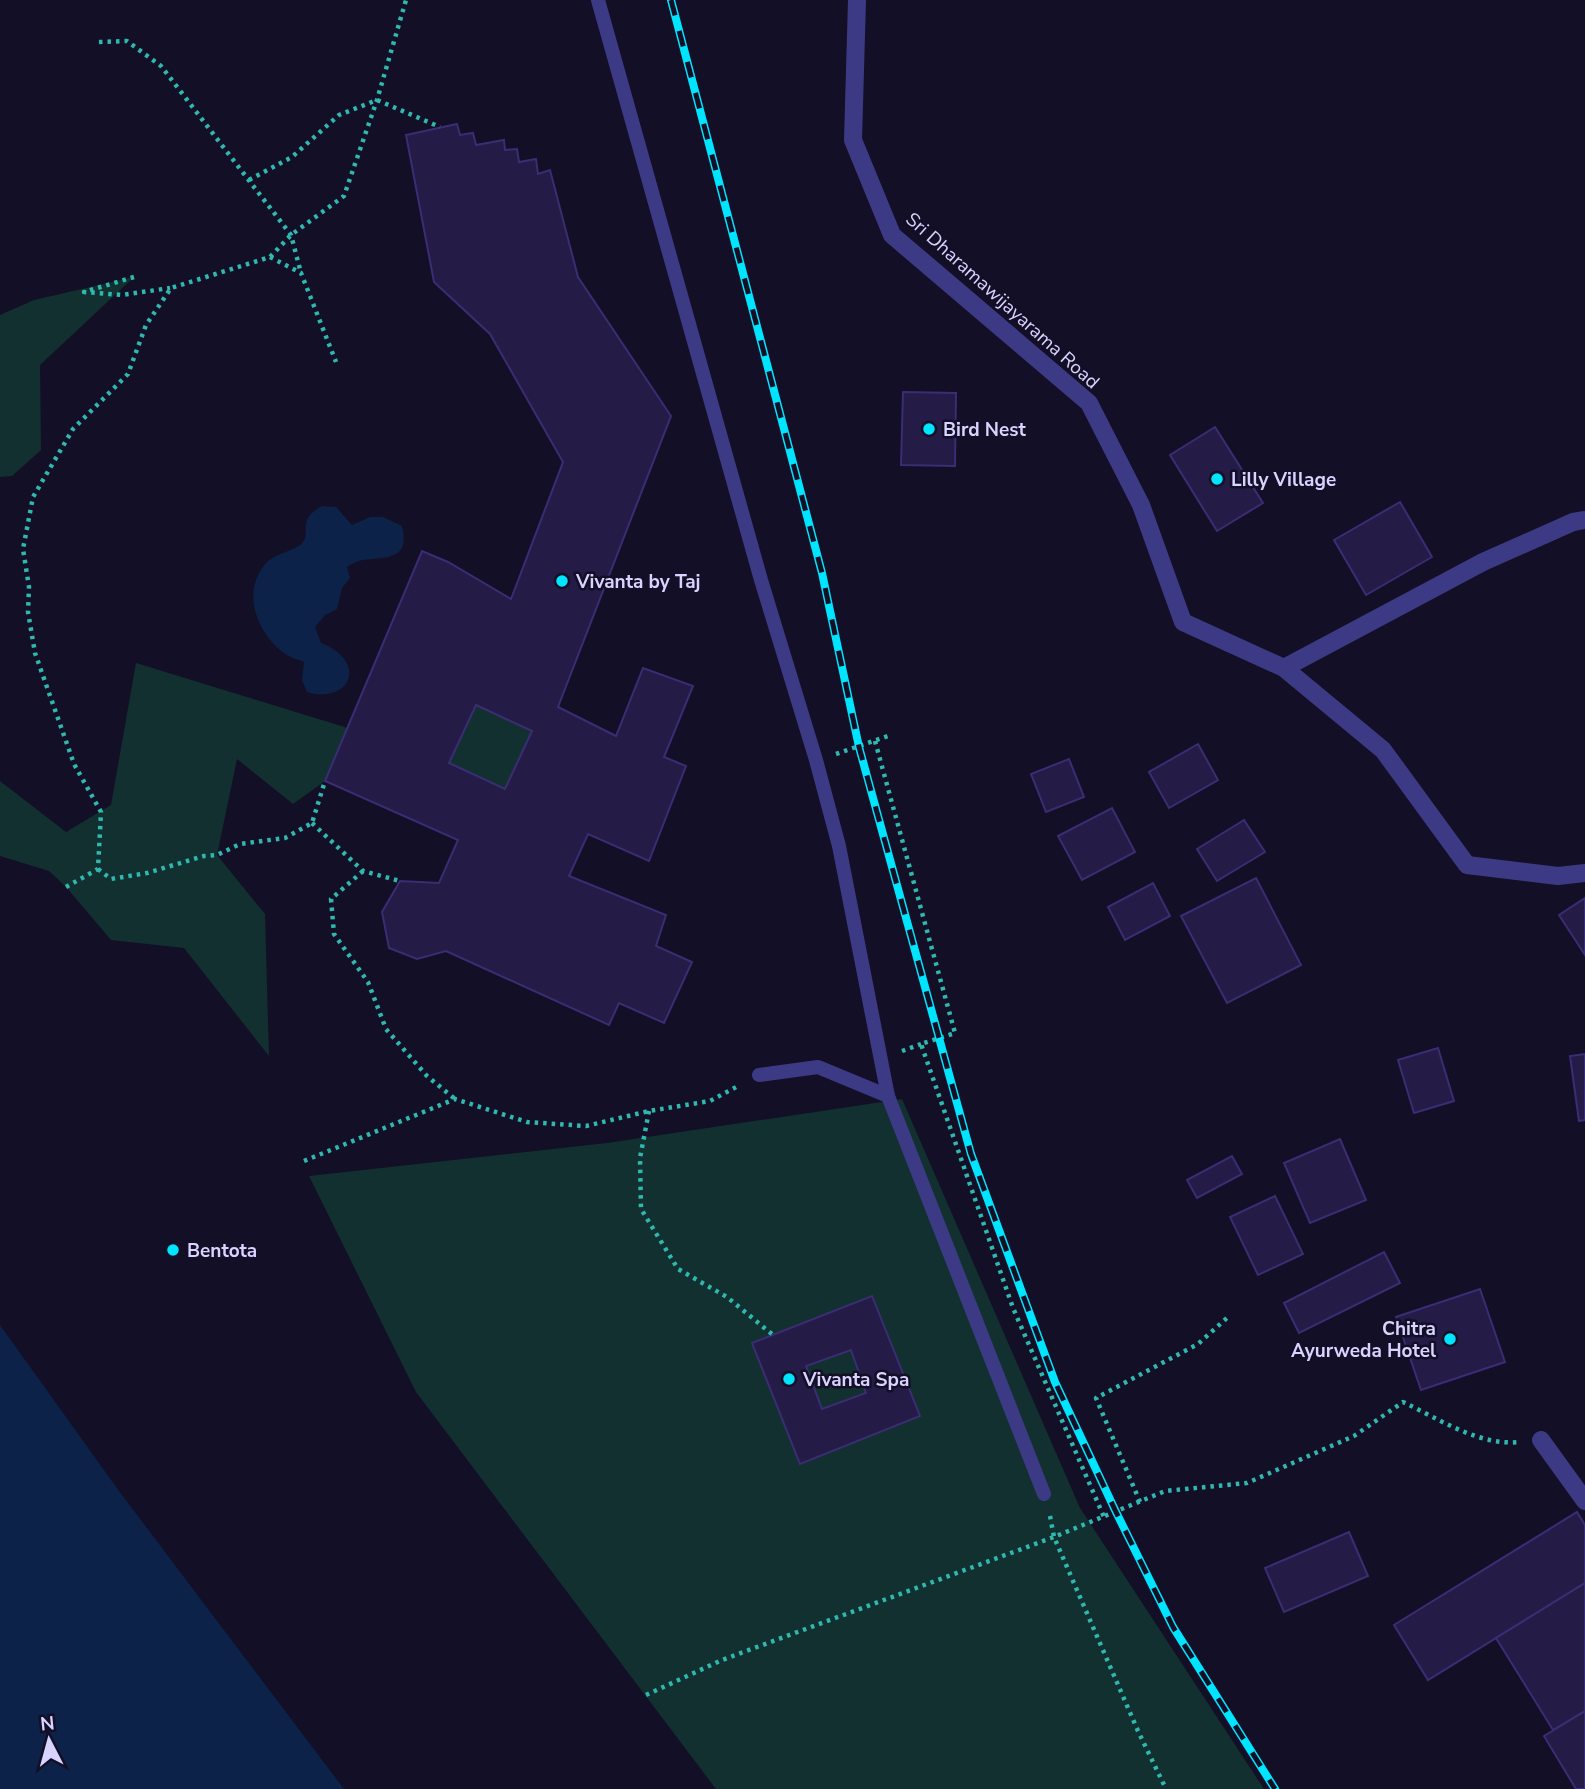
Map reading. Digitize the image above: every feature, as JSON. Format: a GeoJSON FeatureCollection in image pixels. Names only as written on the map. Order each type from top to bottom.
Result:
{"type":"FeatureCollection","features":[{"type":"Feature","properties":{"kind":"street","name":"Sri Dharamawijayarama Road"},"geometry":{"type":"LineString","coordinates":[[857,0],[853,141],[892,234],[1089,403],[1141,505],[1183,622],[1284,668],[1383,750],[1467,865],[1558,876],[1585,873]]}},
{"type":"Feature","properties":{"kind":"street"},"geometry":{"type":"LineString","coordinates":[[1284,668],[1483,562],[1573,522],[1585,520]]}},
{"type":"Feature","properties":{"kind":"street"},"geometry":{"type":"LineString","coordinates":[[1541,1440],[1585,1502]]}},
{"type":"Feature","properties":{"kind":"lane"},"geometry":{"type":"LineString","coordinates":[[598,0],[761,580],[839,846],[888,1096],[1044,1494]]}},
{"type":"Feature","properties":{"kind":"lane"},"geometry":{"type":"LineString","coordinates":[[760,1074],[818,1067],[888,1096]]}},
{"type":"Feature","properties":{"kind":"path"},"geometry":{"type":"LineString","coordinates":[[134,277],[84,292],[122,295],[171,288],[270,257],[291,235],[344,196],[377,100],[406,0]]}},
{"type":"Feature","properties":{"kind":"path"},"geometry":{"type":"LineString","coordinates":[[99,42],[127,41],[161,66],[291,235],[301,273],[336,362]]}},
{"type":"Feature","properties":{"kind":"path"},"geometry":{"type":"LineString","coordinates":[[249,180],[292,157],[339,115],[377,100],[440,127]]}},
{"type":"Feature","properties":{"kind":"path"},"geometry":{"type":"LineString","coordinates":[[270,257],[301,273]]}},
{"type":"Feature","properties":{"kind":"path"},"geometry":{"type":"LineString","coordinates":[[98,869],[101,812],[74,764],[35,653],[28,612],[29,587],[23,549],[33,497],[72,429],[128,374],[146,325],[171,288]]}},
{"type":"Feature","properties":{"kind":"path"},"geometry":{"type":"LineString","coordinates":[[859,747],[888,736]]}},
{"type":"Feature","properties":{"kind":"path"},"geometry":{"type":"LineString","coordinates":[[875,741],[955,1033],[921,1044],[1013,1308],[1104,1517]]}},
{"type":"Feature","properties":{"kind":"path"},"geometry":{"type":"LineString","coordinates":[[98,869],[111,878],[147,873],[204,856],[217,855],[240,844],[285,838],[312,823],[325,781]]}},
{"type":"Feature","properties":{"kind":"path"},"geometry":{"type":"LineString","coordinates":[[312,823],[363,870],[400,881]]}},
{"type":"Feature","properties":{"kind":"path"},"geometry":{"type":"LineString","coordinates":[[66,887],[98,869]]}},
{"type":"Feature","properties":{"kind":"path"},"geometry":{"type":"LineString","coordinates":[[363,870],[331,899],[334,934],[368,982],[386,1029],[427,1076],[456,1099],[527,1122],[586,1126],[649,1111],[710,1101],[760,1074]]}},
{"type":"Feature","properties":{"kind":"path"},"geometry":{"type":"LineString","coordinates":[[304,1161],[456,1099]]}},
{"type":"Feature","properties":{"kind":"path"},"geometry":{"type":"LineString","coordinates":[[649,1111],[640,1158],[641,1209],[678,1269],[727,1297],[773,1335]]}},
{"type":"Feature","properties":{"kind":"path"},"geometry":{"type":"LineString","coordinates":[[1140,1502],[1096,1398],[1198,1344],[1228,1317]]}},
{"type":"Feature","properties":{"kind":"path"},"geometry":{"type":"LineString","coordinates":[[646,1695],[722,1660],[1054,1537],[1165,1491],[1247,1483],[1354,1436],[1403,1402],[1477,1437],[1511,1443],[1541,1440]]}},
{"type":"Feature","properties":{"kind":"path"},"geometry":{"type":"LineString","coordinates":[[1044,1494],[1054,1537],[1166,1789]]}},
{"type":"Feature","properties":{"kind":"green space"},"geometry":{"type":"Polygon","coordinates":[[[134,277],[40,365],[41,450],[12,476],[0,477],[0,315],[34,300],[134,277]]]}},
{"type":"Feature","properties":{"kind":"green space"},"geometry":{"type":"Polygon","coordinates":[[[136,663],[348,728],[325,781],[293,804],[237,759],[217,855],[265,914],[269,1056],[184,948],[111,940],[49,871],[0,856],[0,781],[66,832],[111,805],[136,663]]]}},
{"type":"Feature","properties":{"kind":"green space"},"geometry":{"type":"Polygon","coordinates":[[[476,705],[532,731],[505,789],[449,763],[476,705]]]}},
{"type":"Feature","properties":{"kind":"green space"},"geometry":{"type":"Polygon","coordinates":[[[902,1099],[1080,1508],[1264,1789],[716,1789],[416,1392],[309,1176],[607,1143],[902,1099]]]}},
{"type":"Feature","properties":{"kind":"water"},"geometry":{"type":"Polygon","coordinates":[[[322,506],[336,507],[352,525],[370,517],[383,517],[402,526],[404,537],[403,546],[394,555],[361,560],[347,567],[350,578],[342,588],[337,609],[325,615],[315,627],[321,643],[336,651],[349,670],[348,680],[343,687],[322,694],[307,692],[302,680],[304,662],[282,652],[271,641],[258,620],[253,597],[259,574],[266,563],[300,545],[304,540],[306,522],[314,511],[322,506]]]}},
{"type":"Feature","properties":{"kind":"water"},"geometry":{"type":"Polygon","coordinates":[[[0,1325],[119,1491],[344,1789],[0,1789],[0,1325]]]}},
{"type":"Feature","properties":{"kind":"building","name":"Vivanta by Taj"},"geometry":{"type":"Polygon","coordinates":[[[457,124],[460,135],[473,133],[476,145],[504,140],[505,150],[517,149],[519,162],[536,159],[538,174],[550,170],[578,277],[671,416],[558,707],[616,736],[643,668],[693,686],[664,757],[686,766],[649,861],[588,834],[569,876],[666,915],[656,946],[692,962],[664,1023],[619,1003],[609,1025],[446,951],[417,959],[389,948],[382,912],[400,881],[439,883],[458,840],[325,781],[422,551],[448,562],[511,599],[563,462],[490,334],[434,282],[406,135],[457,124]],[[476,705],[449,763],[505,789],[532,731],[476,705]]]}},
{"type":"Feature","properties":{"kind":"building","name":"Bird Nest"},"geometry":{"type":"Polygon","coordinates":[[[903,392],[956,393],[955,466],[901,465],[903,392]]]}},
{"type":"Feature","properties":{"kind":"building","name":"Lilly Village"},"geometry":{"type":"Polygon","coordinates":[[[1215,427],[1263,503],[1217,531],[1170,455],[1215,427]]]}},
{"type":"Feature","properties":{"kind":"building"},"geometry":{"type":"Polygon","coordinates":[[[1400,502],[1432,557],[1366,595],[1334,540],[1400,502]]]}},
{"type":"Feature","properties":{"kind":"building"},"geometry":{"type":"Polygon","coordinates":[[[1198,744],[1218,780],[1169,808],[1149,772],[1198,744]]]}},
{"type":"Feature","properties":{"kind":"building"},"geometry":{"type":"Polygon","coordinates":[[[1069,759],[1084,797],[1046,812],[1031,774],[1069,759]]]}},
{"type":"Feature","properties":{"kind":"building"},"geometry":{"type":"Polygon","coordinates":[[[1112,808],[1135,852],[1082,880],[1058,836],[1112,808]]]}},
{"type":"Feature","properties":{"kind":"building"},"geometry":{"type":"Polygon","coordinates":[[[1244,820],[1265,852],[1217,881],[1197,849],[1244,820]]]}},
{"type":"Feature","properties":{"kind":"building"},"geometry":{"type":"Polygon","coordinates":[[[1256,878],[1301,965],[1227,1003],[1181,916],[1256,878]]]}},
{"type":"Feature","properties":{"kind":"building"},"geometry":{"type":"Polygon","coordinates":[[[1153,883],[1170,916],[1125,940],[1108,907],[1153,883]]]}},
{"type":"Feature","properties":{"kind":"building"},"geometry":{"type":"Polygon","coordinates":[[[1585,898],[1585,955],[1559,915],[1585,898]]]}},
{"type":"Feature","properties":{"kind":"building"},"geometry":{"type":"Polygon","coordinates":[[[1438,1048],[1454,1101],[1414,1113],[1398,1060],[1438,1048]]]}},
{"type":"Feature","properties":{"kind":"building"},"geometry":{"type":"Polygon","coordinates":[[[1585,1054],[1585,1120],[1579,1121],[1570,1056],[1585,1054]]]}},
{"type":"Feature","properties":{"kind":"building"},"geometry":{"type":"Polygon","coordinates":[[[1340,1139],[1366,1200],[1310,1223],[1284,1163],[1340,1139]]]}},
{"type":"Feature","properties":{"kind":"building"},"geometry":{"type":"Polygon","coordinates":[[[1232,1156],[1242,1174],[1197,1198],[1187,1180],[1232,1156]]]}},
{"type":"Feature","properties":{"kind":"building"},"geometry":{"type":"Polygon","coordinates":[[[1275,1196],[1303,1254],[1258,1275],[1230,1217],[1275,1196]]]}},
{"type":"Feature","properties":{"kind":"building"},"geometry":{"type":"Polygon","coordinates":[[[1384,1252],[1400,1283],[1299,1333],[1284,1303],[1384,1252]]]}},
{"type":"Feature","properties":{"kind":"building","name":"Chitra Ayurweda Hotel"},"geometry":{"type":"Polygon","coordinates":[[[1480,1289],[1505,1362],[1421,1390],[1396,1317],[1480,1289]]]}},
{"type":"Feature","properties":{"kind":"building","name":"Vivanta Spa"},"geometry":{"type":"Polygon","coordinates":[[[872,1296],[920,1416],[800,1464],[752,1343],[872,1296]],[[851,1350],[806,1366],[822,1409],[866,1393],[851,1350]]]}},
{"type":"Feature","properties":{"kind":"building"},"geometry":{"type":"Polygon","coordinates":[[[1577,1512],[1585,1525],[1585,1583],[1428,1680],[1394,1625],[1577,1512]]]}},
{"type":"Feature","properties":{"kind":"building"},"geometry":{"type":"Polygon","coordinates":[[[1349,1532],[1368,1576],[1284,1612],[1265,1568],[1349,1532]]]}},
{"type":"Feature","properties":{"kind":"building"},"geometry":{"type":"Polygon","coordinates":[[[1585,1583],[1585,1711],[1553,1730],[1496,1638],[1585,1583]]]}},
{"type":"Feature","properties":{"kind":"building"},"geometry":{"type":"Polygon","coordinates":[[[1585,1711],[1585,1789],[1576,1789],[1544,1736],[1585,1711]]]}},
{"type":"Feature","properties":{"kind":"railway"},"geometry":{"type":"LineString","coordinates":[[671,0],[822,573],[859,747],[971,1154],[1055,1382],[1116,1512],[1173,1627],[1275,1789]]}},
{"type":"Feature","properties":{"kind":"place","name":"Bird Nest"},"geometry":{"type":"Point","coordinates":[929,429]}},
{"type":"Feature","properties":{"kind":"place","name":"Lilly Village"},"geometry":{"type":"Point","coordinates":[1217,479]}},
{"type":"Feature","properties":{"kind":"place","name":"Vivanta by Taj"},"geometry":{"type":"Point","coordinates":[562,581]}},
{"type":"Feature","properties":{"kind":"place","name":"Bentota"},"geometry":{"type":"Point","coordinates":[173,1250]}},
{"type":"Feature","properties":{"kind":"place","name":"Chitra Ayurweda Hotel"},"geometry":{"type":"Point","coordinates":[1450,1339]}},
{"type":"Feature","properties":{"kind":"place","name":"Vivanta Spa"},"geometry":{"type":"Point","coordinates":[789,1379]}}]}
